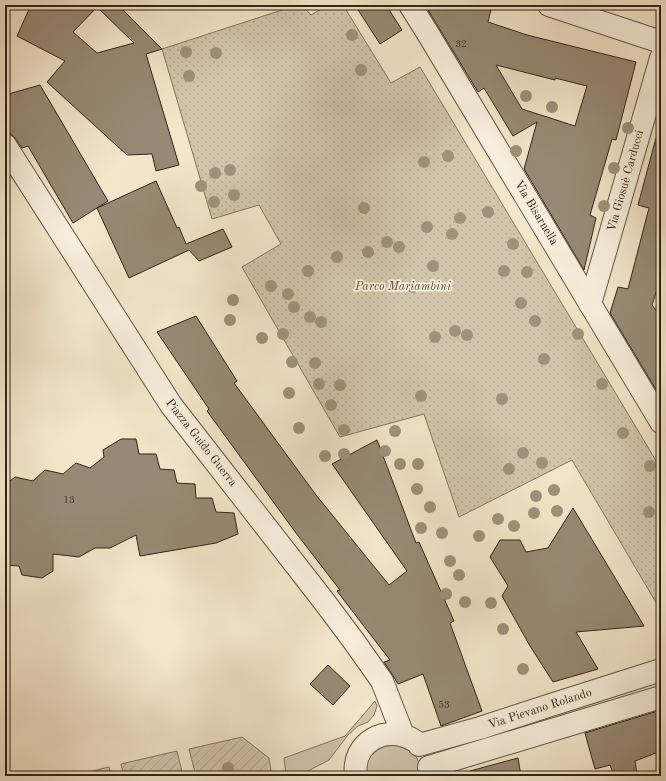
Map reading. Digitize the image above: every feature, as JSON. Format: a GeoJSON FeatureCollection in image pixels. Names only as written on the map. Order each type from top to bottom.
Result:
{"type":"FeatureCollection","features":[{"type":"Feature","properties":{"kind":"street","name":"Via Bisarnella"},"geometry":{"type":"LineString","coordinates":[[410,5],[661,422]]}},
{"type":"Feature","properties":{"kind":"street"},"geometry":{"type":"LineString","coordinates":[[550,5],[661,42]]}},
{"type":"Feature","properties":{"kind":"street","name":"Via Giosuè Carducci"},"geometry":{"type":"LineString","coordinates":[[590,304],[661,58]]}},
{"type":"Feature","properties":{"kind":"street","name":"Piazza Guido Guerra"},"geometry":{"type":"LineString","coordinates":[[5,145],[171,405],[328,605],[382,681],[411,740],[427,758],[429,771]]}},
{"type":"Feature","properties":{"kind":"street","name":"Via Pievano Rolando"},"geometry":{"type":"LineString","coordinates":[[411,740],[480,728],[661,670]]}},
{"type":"Feature","properties":{"kind":"street","name":"Via Pievano Rolando"},"geometry":{"type":"LineString","coordinates":[[429,771],[661,697]]}},
{"type":"Feature","properties":{"kind":"street"},"geometry":{"type":"LineString","coordinates":[[356,776],[355,770],[357,758],[363,748],[372,739],[393,733],[411,740]]}},
{"type":"Feature","properties":{"kind":"green space","name":"Parco Mariambini"},"geometry":{"type":"Polygon","coordinates":[[[278,5],[302,5],[311,15],[328,5],[343,5],[391,83],[420,67],[661,469],[661,611],[572,460],[459,517],[424,414],[340,437],[242,267],[281,244],[259,205],[212,219],[162,49],[282,10],[278,5]]]}},
{"type":"Feature","properties":{"kind":"green space"},"geometry":{"type":"Polygon","coordinates":[[[375,701],[377,706],[374,715],[368,722],[358,726],[348,735],[329,760],[308,771],[286,775],[284,758],[345,736],[375,701]]]}},
{"type":"Feature","properties":{"kind":"green space"},"geometry":{"type":"Polygon","coordinates":[[[242,737],[269,758],[272,776],[196,776],[189,749],[242,737]]]}},
{"type":"Feature","properties":{"kind":"green space"},"geometry":{"type":"Polygon","coordinates":[[[402,744],[416,757],[420,765],[419,776],[364,776],[365,761],[376,747],[402,744]]]}},
{"type":"Feature","properties":{"kind":"green space"},"geometry":{"type":"Polygon","coordinates":[[[177,751],[183,776],[124,776],[121,764],[177,751]]]}},
{"type":"Feature","properties":{"kind":"green space"},"geometry":{"type":"Polygon","coordinates":[[[109,767],[111,776],[71,776],[109,767]]]}},
{"type":"Feature","properties":{"kind":"building"},"geometry":{"type":"Polygon","coordinates":[[[31,5],[118,5],[162,49],[146,54],[179,165],[156,171],[152,154],[127,155],[47,82],[65,61],[17,36],[31,5]],[[97,7],[73,32],[97,53],[134,43],[97,7]]]}},
{"type":"Feature","properties":{"kind":"building"},"geometry":{"type":"Polygon","coordinates":[[[355,5],[386,5],[402,30],[380,44],[355,5]]]}},
{"type":"Feature","properties":{"kind":"building"},"geometry":{"type":"Polygon","coordinates":[[[434,5],[492,5],[488,22],[527,35],[636,62],[616,140],[612,139],[590,215],[596,218],[584,270],[524,169],[537,122],[513,136],[484,88],[478,92],[428,10],[434,5]],[[496,65],[522,109],[575,126],[587,86],[555,78],[555,80],[496,65]]]}},
{"type":"Feature","properties":{"kind":"building"},"geometry":{"type":"Polygon","coordinates":[[[40,85],[108,201],[73,223],[28,146],[22,148],[11,134],[5,132],[5,95],[40,85]]]}},
{"type":"Feature","properties":{"kind":"building"},"geometry":{"type":"Polygon","coordinates":[[[656,138],[661,139],[661,277],[652,305],[661,317],[661,398],[610,313],[618,287],[628,289],[649,208],[638,205],[656,138]]]}},
{"type":"Feature","properties":{"kind":"building"},"geometry":{"type":"Polygon","coordinates":[[[156,181],[177,228],[179,227],[186,244],[223,229],[232,247],[199,261],[189,250],[129,278],[97,208],[156,181]]]}},
{"type":"Feature","properties":{"kind":"building"},"geometry":{"type":"Polygon","coordinates":[[[196,316],[237,381],[234,383],[316,495],[389,585],[407,571],[332,464],[377,440],[416,543],[419,542],[454,621],[450,623],[482,711],[441,726],[423,674],[398,684],[384,662],[390,660],[337,591],[340,590],[296,533],[207,411],[209,409],[157,332],[196,316]]]}},
{"type":"Feature","properties":{"kind":"building"},"geometry":{"type":"Polygon","coordinates":[[[121,439],[136,439],[139,454],[156,454],[160,469],[174,470],[177,483],[195,484],[196,498],[212,498],[216,512],[234,513],[238,534],[216,543],[140,556],[136,535],[110,548],[95,548],[79,557],[53,554],[53,571],[42,578],[22,575],[19,566],[5,565],[5,485],[15,477],[33,481],[45,470],[63,474],[76,463],[90,468],[104,457],[103,450],[121,439]]]}},
{"type":"Feature","properties":{"kind":"building"},"geometry":{"type":"Polygon","coordinates":[[[573,508],[644,626],[576,632],[598,669],[553,682],[530,646],[502,596],[508,586],[490,557],[500,540],[520,540],[526,552],[548,548],[573,508]]]}},
{"type":"Feature","properties":{"kind":"building"},"geometry":{"type":"Polygon","coordinates":[[[328,665],[350,686],[333,705],[310,684],[328,665]]]}},
{"type":"Feature","properties":{"kind":"building"},"geometry":{"type":"Polygon","coordinates":[[[661,710],[661,751],[635,761],[637,774],[614,775],[610,765],[595,769],[585,733],[661,710]]]}},
{"type":"Feature","properties":{"kind":"building"},"geometry":{"type":"Polygon","coordinates":[[[518,758],[521,776],[471,776],[470,771],[518,758]]]}}]}
